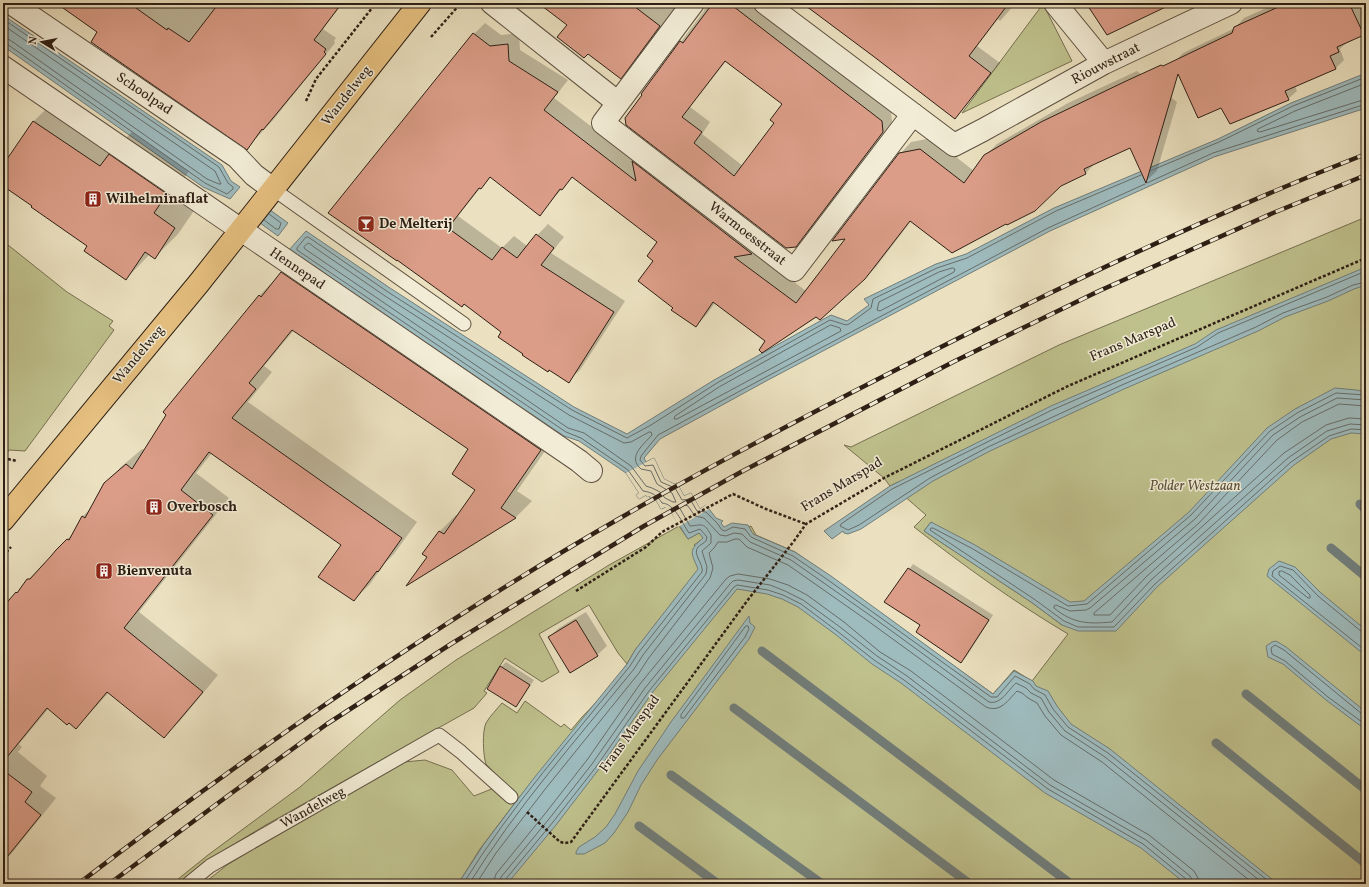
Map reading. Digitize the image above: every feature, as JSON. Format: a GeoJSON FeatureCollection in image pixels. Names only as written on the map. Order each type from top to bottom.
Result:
{"type":"FeatureCollection","features":[{"type":"Feature","properties":{"kind":"main road","name":"Wandelweg"},"geometry":{"type":"LineString","coordinates":[[3,520],[199,283],[420,3]]}},
{"type":"Feature","properties":{"kind":"street","name":"Schoolpad"},"geometry":{"type":"LineString","coordinates":[[12,3],[237,157],[269,194]]}},
{"type":"Feature","properties":{"kind":"street"},"geometry":{"type":"LineString","coordinates":[[492,3],[617,102]]}},
{"type":"Feature","properties":{"kind":"street","name":"Warmoesstraat"},"geometry":{"type":"LineString","coordinates":[[693,3],[602,123],[794,270],[913,114]]}},
{"type":"Feature","properties":{"kind":"street"},"geometry":{"type":"LineString","coordinates":[[765,3],[913,114]]}},
{"type":"Feature","properties":{"kind":"street"},"geometry":{"type":"LineString","coordinates":[[1056,3],[1104,63]]}},
{"type":"Feature","properties":{"kind":"street","name":"Riouwstraat"},"geometry":{"type":"LineString","coordinates":[[913,114],[954,145],[1104,63],[1231,3]]}},
{"type":"Feature","properties":{"kind":"street","name":"Hennepad"},"geometry":{"type":"LineString","coordinates":[[3,68],[243,227],[572,456],[591,471]]}},
{"type":"Feature","properties":{"kind":"lane"},"geometry":{"type":"LineString","coordinates":[[269,194],[464,324]]}},
{"type":"Feature","properties":{"kind":"lane","name":"Wandelweg"},"geometry":{"type":"LineString","coordinates":[[188,884],[210,866],[439,735],[461,752],[511,797]]}},
{"type":"Feature","properties":{"kind":"path"},"geometry":{"type":"LineString","coordinates":[[303,108],[316,79],[376,3]]}},
{"type":"Feature","properties":{"kind":"path"},"geometry":{"type":"LineString","coordinates":[[453,3],[458,7]]}},
{"type":"Feature","properties":{"kind":"path","name":"Frans Marspad"},"geometry":{"type":"LineString","coordinates":[[511,797],[560,842],[571,842],[747,601],[806,524],[884,478],[1068,386],[1366,258]]}},
{"type":"Feature","properties":{"kind":"path"},"geometry":{"type":"LineString","coordinates":[[3,458],[18,461]]}},
{"type":"Feature","properties":{"kind":"path"},"geometry":{"type":"LineString","coordinates":[[576,590],[646,547],[662,532],[732,494],[806,524]]}},
{"type":"Feature","properties":{"kind":"green space"},"geometry":{"type":"Polygon","coordinates":[[[1043,4],[1072,61],[962,113],[1043,4]]]}},
{"type":"Feature","properties":{"kind":"green space","name":"Polder Westzaan"},"geometry":{"type":"Polygon","coordinates":[[[1366,217],[1366,884],[471,884],[533,780],[518,799],[486,764],[483,738],[488,720],[502,703],[517,713],[525,701],[561,727],[564,724],[571,730],[610,688],[649,633],[635,650],[627,664],[618,653],[589,605],[539,634],[559,672],[542,682],[505,658],[484,691],[487,693],[474,708],[264,826],[215,856],[181,884],[172,884],[208,855],[300,787],[400,700],[456,660],[609,565],[679,526],[688,539],[699,533],[704,538],[694,545],[697,546],[751,526],[756,535],[795,552],[993,694],[1014,670],[1032,681],[1068,634],[989,583],[914,527],[926,515],[903,495],[898,482],[890,486],[884,478],[844,445],[851,447],[1059,345],[1366,217]],[[931,522],[924,531],[1031,602],[1062,625],[931,522]]]}},
{"type":"Feature","properties":{"kind":"green space"},"geometry":{"type":"Polygon","coordinates":[[[3,241],[67,292],[113,321],[109,326],[114,330],[25,451],[9,450],[3,458],[3,241]]]}},
{"type":"Feature","properties":{"kind":"green space"},"geometry":{"type":"Polygon","coordinates":[[[425,760],[452,770],[474,796],[494,788],[514,804],[480,849],[458,884],[203,884],[227,865],[307,817],[404,762],[425,760]]]}},
{"type":"Feature","properties":{"kind":"water"},"geometry":{"type":"Polygon","coordinates":[[[3,15],[222,165],[231,181],[240,187],[230,199],[203,187],[3,46],[3,15]]]}},
{"type":"Feature","properties":{"kind":"water"},"geometry":{"type":"Polygon","coordinates":[[[1366,73],[1366,108],[1214,157],[1050,231],[768,380],[660,439],[644,458],[646,462],[654,458],[664,479],[674,484],[677,483],[684,496],[691,493],[700,509],[706,505],[716,518],[723,521],[721,523],[724,527],[732,523],[748,525],[753,534],[795,552],[831,576],[993,694],[1014,671],[1033,681],[1036,686],[1048,691],[1071,724],[1110,749],[1278,884],[1186,884],[1141,848],[1045,793],[901,683],[872,664],[798,607],[767,594],[737,589],[652,693],[599,769],[556,825],[507,884],[458,884],[484,844],[534,778],[627,664],[635,650],[698,569],[692,552],[695,546],[703,538],[699,533],[688,539],[671,512],[669,513],[666,507],[661,509],[656,500],[652,501],[649,496],[647,497],[646,495],[639,499],[636,495],[639,493],[626,473],[579,441],[564,436],[289,250],[306,231],[390,288],[574,407],[627,434],[714,380],[831,315],[847,321],[869,305],[864,299],[936,264],[966,254],[1054,208],[1218,139],[1291,103],[1366,73]]]}},
{"type":"Feature","properties":{"kind":"water"},"geometry":{"type":"Polygon","coordinates":[[[255,199],[288,223],[278,236],[245,212],[255,199]]]}},
{"type":"Feature","properties":{"kind":"water"},"geometry":{"type":"Polygon","coordinates":[[[1366,267],[1366,285],[1285,317],[1258,331],[1124,389],[990,451],[933,481],[861,529],[848,534],[844,533],[843,531],[832,539],[824,531],[890,486],[1051,406],[1195,344],[1216,330],[1366,267]]]}},
{"type":"Feature","properties":{"kind":"water"},"geometry":{"type":"Polygon","coordinates":[[[1335,388],[1366,392],[1366,434],[1351,433],[1331,439],[1294,465],[1157,587],[1116,631],[1078,631],[1062,625],[1031,602],[924,531],[931,522],[975,545],[1070,602],[1084,601],[1189,512],[1267,428],[1295,409],[1335,388]]]}},
{"type":"Feature","properties":{"kind":"water"},"geometry":{"type":"Polygon","coordinates":[[[1279,561],[1295,567],[1321,593],[1366,630],[1366,656],[1267,576],[1269,569],[1279,561]]]}},
{"type":"Feature","properties":{"kind":"water"},"geometry":{"type":"Polygon","coordinates":[[[749,616],[750,623],[755,627],[749,639],[657,760],[641,785],[628,812],[614,833],[605,843],[584,854],[576,854],[579,847],[595,837],[606,827],[615,814],[638,771],[671,722],[749,616]]]}},
{"type":"Feature","properties":{"kind":"water"},"geometry":{"type":"Polygon","coordinates":[[[1276,641],[1286,647],[1366,712],[1366,730],[1326,700],[1283,664],[1268,657],[1266,646],[1276,641]]]}},
{"type":"Feature","properties":{"kind":"pier"},"geometry":{"type":"Polygon","coordinates":[[[654,458],[664,479],[674,484],[677,483],[684,496],[691,493],[700,509],[707,504],[711,508],[678,527],[671,512],[669,513],[665,507],[661,509],[656,500],[652,501],[650,496],[647,497],[646,495],[639,499],[636,495],[639,493],[626,473],[654,458]]]}},
{"type":"Feature","properties":{"kind":"building"},"geometry":{"type":"Polygon","coordinates":[[[56,3],[129,3],[167,30],[168,28],[189,42],[219,3],[342,3],[314,40],[326,49],[324,52],[326,54],[263,130],[262,129],[247,150],[91,42],[97,32],[56,3]]]}},
{"type":"Feature","properties":{"kind":"building"},"geometry":{"type":"Polygon","coordinates":[[[538,3],[630,3],[660,26],[621,79],[588,54],[584,58],[557,37],[567,25],[538,3]]]}},
{"type":"Feature","properties":{"kind":"building"},"geometry":{"type":"Polygon","coordinates":[[[713,3],[729,3],[882,121],[883,132],[796,247],[786,248],[626,125],[625,118],[642,95],[641,94],[680,41],[683,43],[713,3]],[[725,61],[682,117],[702,132],[694,143],[734,176],[774,123],[770,120],[782,104],[725,61]]]}},
{"type":"Feature","properties":{"kind":"building"},"geometry":{"type":"Polygon","coordinates":[[[802,3],[1009,3],[969,56],[991,73],[955,119],[802,3]]]}},
{"type":"Feature","properties":{"kind":"building"},"geometry":{"type":"Polygon","coordinates":[[[1086,3],[1174,3],[1107,35],[1086,3]]]}},
{"type":"Feature","properties":{"kind":"building"},"geometry":{"type":"Polygon","coordinates":[[[1287,3],[1349,3],[1364,35],[1337,47],[1339,52],[1330,56],[1336,69],[1285,91],[1289,100],[1230,124],[1221,108],[1198,118],[1178,74],[1146,183],[1130,148],[1084,169],[1086,174],[1061,186],[1035,211],[1007,225],[1006,224],[952,253],[910,221],[865,279],[820,320],[816,317],[762,353],[759,350],[765,341],[713,302],[696,327],[671,310],[673,308],[638,281],[653,261],[647,256],[657,242],[572,177],[562,190],[560,189],[540,216],[490,177],[481,189],[479,188],[448,228],[492,260],[502,247],[517,258],[536,234],[554,248],[541,265],[614,312],[569,383],[549,370],[548,372],[522,355],[523,354],[498,337],[501,332],[464,304],[462,307],[328,213],[473,33],[490,46],[508,44],[509,61],[558,92],[544,110],[636,181],[632,161],[752,254],[734,257],[796,303],[845,239],[832,241],[899,153],[920,149],[964,183],[984,155],[1041,122],[1124,82],[1161,65],[1163,66],[1232,33],[1234,27],[1287,3]]]}},
{"type":"Feature","properties":{"kind":"building","name":"Wilhelminaflat"},"geometry":{"type":"Polygon","coordinates":[[[33,121],[100,166],[109,154],[167,194],[154,213],[175,228],[155,259],[145,252],[126,280],[84,251],[87,246],[3,186],[3,165],[33,121]]]}},
{"type":"Feature","properties":{"kind":"building"},"geometry":{"type":"Polygon","coordinates":[[[281,272],[541,450],[501,508],[516,518],[406,586],[427,557],[422,554],[439,531],[444,534],[475,490],[452,474],[468,449],[292,330],[249,383],[256,389],[232,418],[402,538],[378,572],[377,571],[354,601],[318,577],[341,545],[209,452],[181,490],[213,515],[124,628],[203,692],[164,738],[107,692],[76,729],[69,723],[67,725],[47,708],[3,762],[3,607],[16,592],[17,593],[27,579],[30,579],[67,539],[69,540],[82,516],[85,518],[104,483],[126,464],[132,469],[166,415],[163,412],[259,295],[261,297],[281,272]]]}},
{"type":"Feature","properties":{"kind":"building"},"geometry":{"type":"Polygon","coordinates":[[[908,568],[989,620],[961,663],[916,632],[920,625],[884,602],[908,568]]]}},
{"type":"Feature","properties":{"kind":"building"},"geometry":{"type":"Polygon","coordinates":[[[576,620],[598,656],[570,673],[548,637],[576,620]]]}},
{"type":"Feature","properties":{"kind":"building"},"geometry":{"type":"Polygon","coordinates":[[[500,666],[530,685],[516,707],[487,689],[500,666]]]}},
{"type":"Feature","properties":{"kind":"building"},"geometry":{"type":"Polygon","coordinates":[[[3,770],[32,792],[25,802],[41,815],[3,862],[3,770]]]}},
{"type":"Feature","properties":{"kind":"waterway"},"geometry":{"type":"LineString","coordinates":[[1360,504],[1366,510]]}},
{"type":"Feature","properties":{"kind":"waterway"},"geometry":{"type":"LineString","coordinates":[[1331,548],[1366,577]]}},
{"type":"Feature","properties":{"kind":"waterway"},"geometry":{"type":"LineString","coordinates":[[762,651],[1071,884]]}},
{"type":"Feature","properties":{"kind":"waterway"},"geometry":{"type":"LineString","coordinates":[[1246,694],[1366,790]]}},
{"type":"Feature","properties":{"kind":"waterway"},"geometry":{"type":"LineString","coordinates":[[734,708],[970,884]]}},
{"type":"Feature","properties":{"kind":"waterway"},"geometry":{"type":"LineString","coordinates":[[1216,743],[1366,864]]}},
{"type":"Feature","properties":{"kind":"waterway"},"geometry":{"type":"LineString","coordinates":[[671,775],[822,884]]}},
{"type":"Feature","properties":{"kind":"waterway"},"geometry":{"type":"LineString","coordinates":[[639,826],[718,884]]}},
{"type":"Feature","properties":{"kind":"railway"},"geometry":{"type":"LineString","coordinates":[[78,884],[276,738],[412,646],[551,559],[662,494],[823,408],[1048,294],[1206,221],[1312,175],[1366,154]]}},
{"type":"Feature","properties":{"kind":"railway"},"geometry":{"type":"LineString","coordinates":[[109,884],[327,724],[451,644],[644,526],[741,472],[955,361],[1099,291],[1273,213],[1366,175]]}},
{"type":"Feature","properties":{"kind":"place","name":"Wilhelminaflat"},"geometry":{"type":"Point","coordinates":[93,199]}},
{"type":"Feature","properties":{"kind":"place","name":"De Melterij"},"geometry":{"type":"Point","coordinates":[366,224]}},
{"type":"Feature","properties":{"kind":"place","name":"Overbosch"},"geometry":{"type":"Point","coordinates":[154,507]}},
{"type":"Feature","properties":{"kind":"place","name":"Bienvenuta"},"geometry":{"type":"Point","coordinates":[104,571]}}]}
